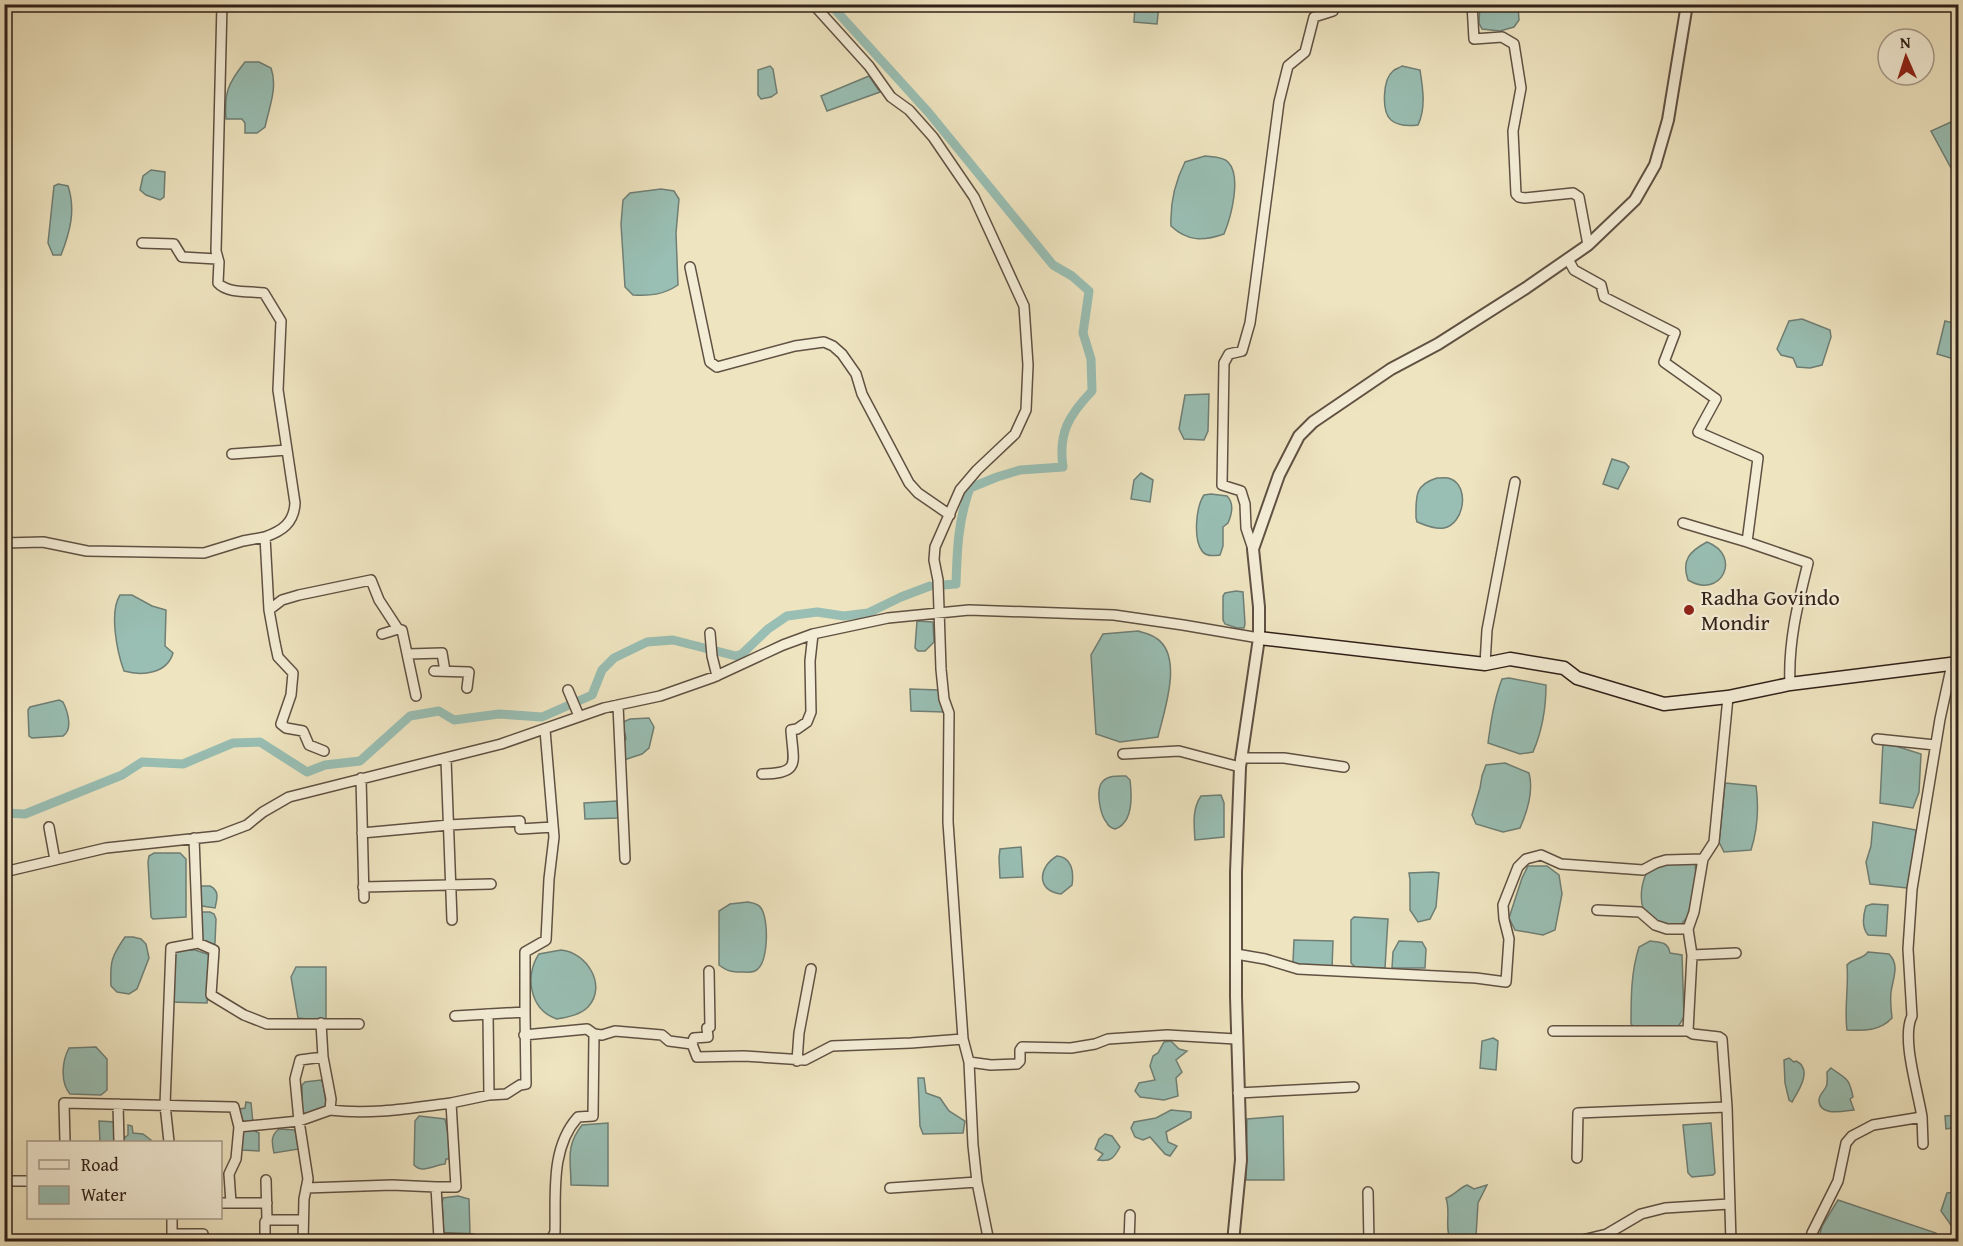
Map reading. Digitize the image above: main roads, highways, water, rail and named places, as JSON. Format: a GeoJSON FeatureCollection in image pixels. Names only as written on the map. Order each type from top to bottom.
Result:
{"type":"FeatureCollection","features":[{"type":"Feature","properties":{"kind":"main road"},"geometry":{"type":"LineString","coordinates":[[1259,638],[1485,664],[1510,659],[1564,668],[1577,678],[1664,704],[1728,697],[1790,684],[1955,663]]}},
{"type":"Feature","properties":{"kind":"water"},"geometry":{"type":"Polygon","coordinates":[[[1135,5],[1159,5],[1157,24],[1134,22],[1135,5]]]}},
{"type":"Feature","properties":{"kind":"water"},"geometry":{"type":"Polygon","coordinates":[[[1480,5],[1518,5],[1519,20],[1514,27],[1500,31],[1482,29],[1479,23],[1480,5]]]}},
{"type":"Feature","properties":{"kind":"water"},"geometry":{"type":"Polygon","coordinates":[[[245,62],[259,62],[271,68],[273,75],[272,98],[265,127],[257,133],[245,133],[245,123],[242,119],[226,119],[228,89],[245,62]]]}},
{"type":"Feature","properties":{"kind":"water"},"geometry":{"type":"Polygon","coordinates":[[[770,66],[773,69],[777,93],[761,99],[758,95],[758,70],[770,66]]]}},
{"type":"Feature","properties":{"kind":"water"},"geometry":{"type":"Polygon","coordinates":[[[1402,66],[1420,70],[1423,105],[1418,125],[1394,122],[1386,110],[1387,81],[1393,71],[1402,66]]]}},
{"type":"Feature","properties":{"kind":"water"},"geometry":{"type":"Polygon","coordinates":[[[869,76],[880,92],[827,111],[821,96],[869,76]]]}},
{"type":"Feature","properties":{"kind":"water"},"geometry":{"type":"Polygon","coordinates":[[[1951,122],[1958,122],[1958,167],[1951,168],[1931,131],[1951,122]]]}},
{"type":"Feature","properties":{"kind":"water"},"geometry":{"type":"Polygon","coordinates":[[[1205,156],[1220,158],[1228,162],[1234,177],[1234,197],[1224,234],[1196,239],[1184,235],[1171,226],[1171,210],[1178,177],[1185,162],[1205,156]]]}},
{"type":"Feature","properties":{"kind":"water"},"geometry":{"type":"Polygon","coordinates":[[[151,170],[165,172],[164,197],[160,200],[140,190],[143,176],[151,170]]]}},
{"type":"Feature","properties":{"kind":"water"},"geometry":{"type":"Polygon","coordinates":[[[58,184],[68,186],[72,212],[61,255],[53,255],[48,243],[54,186],[58,184]]]}},
{"type":"Feature","properties":{"kind":"water"},"geometry":{"type":"Polygon","coordinates":[[[661,189],[674,191],[679,199],[676,233],[678,285],[656,294],[633,295],[625,287],[621,224],[623,200],[630,193],[661,189]]]}},
{"type":"Feature","properties":{"kind":"water"},"geometry":{"type":"Polygon","coordinates":[[[1802,319],[1830,330],[1831,337],[1822,365],[1810,368],[1797,367],[1793,358],[1781,355],[1777,349],[1789,321],[1802,319]]]}},
{"type":"Feature","properties":{"kind":"water"},"geometry":{"type":"Polygon","coordinates":[[[1945,321],[1958,324],[1954,359],[1937,354],[1945,321]]]}},
{"type":"Feature","properties":{"kind":"water"},"geometry":{"type":"Polygon","coordinates":[[[1209,394],[1208,431],[1204,440],[1184,439],[1179,429],[1185,395],[1209,394]]]}},
{"type":"Feature","properties":{"kind":"water"},"geometry":{"type":"Polygon","coordinates":[[[1612,459],[1625,463],[1629,467],[1618,489],[1603,484],[1612,459]]]}},
{"type":"Feature","properties":{"kind":"water"},"geometry":{"type":"Polygon","coordinates":[[[1141,473],[1153,480],[1150,502],[1131,499],[1134,480],[1141,473]]]}},
{"type":"Feature","properties":{"kind":"water"},"geometry":{"type":"Polygon","coordinates":[[[1437,478],[1449,478],[1461,489],[1460,513],[1451,525],[1444,528],[1430,527],[1417,522],[1416,518],[1420,488],[1437,478]]]}},
{"type":"Feature","properties":{"kind":"water"},"geometry":{"type":"Polygon","coordinates":[[[1204,495],[1227,496],[1231,505],[1228,523],[1223,527],[1223,546],[1220,555],[1215,556],[1202,551],[1197,538],[1197,515],[1201,500],[1204,495]]]}},
{"type":"Feature","properties":{"kind":"water"},"geometry":{"type":"Polygon","coordinates":[[[1707,542],[1718,548],[1726,565],[1718,580],[1700,585],[1688,580],[1686,562],[1696,549],[1707,542]]]}},
{"type":"Feature","properties":{"kind":"water"},"geometry":{"type":"Polygon","coordinates":[[[1243,592],[1244,628],[1225,624],[1223,620],[1223,596],[1225,593],[1243,592]]]}},
{"type":"Feature","properties":{"kind":"water"},"geometry":{"type":"Polygon","coordinates":[[[120,595],[132,595],[152,606],[166,610],[165,646],[173,653],[170,660],[160,669],[146,673],[124,671],[119,654],[115,622],[115,611],[120,595]]]}},
{"type":"Feature","properties":{"kind":"water"},"geometry":{"type":"Polygon","coordinates":[[[917,621],[933,622],[934,642],[925,651],[918,651],[915,648],[917,621]]]}},
{"type":"Feature","properties":{"kind":"water"},"geometry":{"type":"Polygon","coordinates":[[[1138,631],[1154,637],[1164,646],[1169,657],[1170,684],[1158,737],[1120,742],[1096,734],[1091,655],[1103,634],[1138,631]]]}},
{"type":"Feature","properties":{"kind":"water"},"geometry":{"type":"Polygon","coordinates":[[[1509,678],[1546,685],[1543,719],[1533,752],[1520,754],[1488,743],[1499,687],[1502,679],[1509,678]]]}},
{"type":"Feature","properties":{"kind":"water"},"geometry":{"type":"Polygon","coordinates":[[[910,689],[939,690],[944,712],[911,711],[910,689]]]}},
{"type":"Feature","properties":{"kind":"water"},"geometry":{"type":"Polygon","coordinates":[[[59,700],[63,702],[68,716],[69,725],[66,733],[63,736],[32,738],[29,736],[28,710],[30,707],[59,700]]]}},
{"type":"Feature","properties":{"kind":"water"},"geometry":{"type":"Polygon","coordinates":[[[649,718],[654,727],[649,748],[642,754],[624,760],[623,742],[626,739],[625,733],[622,732],[623,722],[630,719],[649,718]]]}},
{"type":"Feature","properties":{"kind":"water"},"geometry":{"type":"Polygon","coordinates":[[[1883,742],[1921,754],[1919,792],[1913,808],[1880,803],[1883,742]]]}},
{"type":"Feature","properties":{"kind":"water"},"geometry":{"type":"Polygon","coordinates":[[[1505,763],[1529,773],[1531,787],[1520,828],[1503,832],[1476,824],[1472,815],[1486,765],[1505,763]]]}},
{"type":"Feature","properties":{"kind":"water"},"geometry":{"type":"Polygon","coordinates":[[[1126,776],[1130,780],[1130,808],[1125,821],[1115,829],[1104,819],[1099,802],[1099,790],[1103,781],[1108,778],[1126,776]]]}},
{"type":"Feature","properties":{"kind":"water"},"geometry":{"type":"Polygon","coordinates":[[[1725,783],[1756,786],[1757,818],[1751,850],[1724,852],[1719,842],[1725,783]]]}},
{"type":"Feature","properties":{"kind":"water"},"geometry":{"type":"Polygon","coordinates":[[[1221,795],[1224,803],[1224,837],[1195,840],[1194,823],[1198,801],[1201,796],[1221,795]]]}},
{"type":"Feature","properties":{"kind":"water"},"geometry":{"type":"Polygon","coordinates":[[[617,801],[618,818],[585,819],[584,803],[617,801]]]}},
{"type":"Feature","properties":{"kind":"water"},"geometry":{"type":"Polygon","coordinates":[[[1873,822],[1916,830],[1911,883],[1907,888],[1870,884],[1866,862],[1871,846],[1873,822]]]}},
{"type":"Feature","properties":{"kind":"water"},"geometry":{"type":"Polygon","coordinates":[[[1021,847],[1023,877],[1000,878],[1000,849],[1021,847]]]}},
{"type":"Feature","properties":{"kind":"water"},"geometry":{"type":"Polygon","coordinates":[[[154,853],[180,853],[186,859],[186,917],[153,919],[151,917],[148,862],[149,856],[154,853]]]}},
{"type":"Feature","properties":{"kind":"water"},"geometry":{"type":"Polygon","coordinates":[[[1057,856],[1069,862],[1073,875],[1072,885],[1061,894],[1047,888],[1043,878],[1046,866],[1057,856]]]}},
{"type":"Feature","properties":{"kind":"water"},"geometry":{"type":"Polygon","coordinates":[[[1695,861],[1696,878],[1689,915],[1679,927],[1661,925],[1648,918],[1641,897],[1644,878],[1650,869],[1662,864],[1695,861]]]}},
{"type":"Feature","properties":{"kind":"water"},"geometry":{"type":"Polygon","coordinates":[[[1528,866],[1547,866],[1559,875],[1562,894],[1555,930],[1543,935],[1515,930],[1509,918],[1528,866]]]}},
{"type":"Feature","properties":{"kind":"water"},"geometry":{"type":"Polygon","coordinates":[[[1409,873],[1439,873],[1436,907],[1430,919],[1418,922],[1410,910],[1409,873]]]}},
{"type":"Feature","properties":{"kind":"water"},"geometry":{"type":"Polygon","coordinates":[[[201,886],[210,886],[215,890],[217,895],[215,908],[202,906],[199,901],[201,886]]]}},
{"type":"Feature","properties":{"kind":"water"},"geometry":{"type":"Polygon","coordinates":[[[748,902],[758,905],[764,914],[766,941],[763,960],[760,967],[753,972],[729,971],[719,965],[719,911],[730,904],[748,902]]]}},
{"type":"Feature","properties":{"kind":"water"},"geometry":{"type":"Polygon","coordinates":[[[1888,905],[1886,936],[1868,935],[1866,932],[1864,914],[1866,906],[1888,905]]]}},
{"type":"Feature","properties":{"kind":"water"},"geometry":{"type":"Polygon","coordinates":[[[200,913],[214,914],[216,919],[215,943],[211,946],[206,945],[202,939],[200,913]]]}},
{"type":"Feature","properties":{"kind":"water"},"geometry":{"type":"Polygon","coordinates":[[[1354,917],[1388,919],[1385,968],[1356,968],[1351,963],[1351,920],[1354,917]]]}},
{"type":"Feature","properties":{"kind":"water"},"geometry":{"type":"Polygon","coordinates":[[[125,937],[141,939],[146,944],[149,958],[137,989],[129,994],[117,992],[111,986],[112,960],[125,937]]]}},
{"type":"Feature","properties":{"kind":"water"},"geometry":{"type":"Polygon","coordinates":[[[1294,940],[1333,941],[1332,969],[1299,966],[1293,962],[1294,940]]]}},
{"type":"Feature","properties":{"kind":"water"},"geometry":{"type":"Polygon","coordinates":[[[1399,941],[1422,942],[1426,949],[1425,968],[1392,968],[1393,952],[1399,941]]]}},
{"type":"Feature","properties":{"kind":"water"},"geometry":{"type":"Polygon","coordinates":[[[1650,941],[1663,943],[1668,947],[1670,953],[1682,955],[1684,1017],[1678,1027],[1634,1027],[1631,1024],[1632,985],[1636,956],[1639,947],[1650,941]]]}},
{"type":"Feature","properties":{"kind":"water"},"geometry":{"type":"Polygon","coordinates":[[[195,950],[210,955],[207,1003],[170,1002],[173,953],[195,950]]]}},
{"type":"Feature","properties":{"kind":"water"},"geometry":{"type":"Polygon","coordinates":[[[561,950],[570,952],[586,963],[595,980],[596,989],[594,998],[585,1010],[557,1019],[548,1015],[535,1000],[531,982],[534,963],[539,954],[561,950]]]}},
{"type":"Feature","properties":{"kind":"water"},"geometry":{"type":"Polygon","coordinates":[[[1868,952],[1889,954],[1894,963],[1895,972],[1891,995],[1892,1018],[1877,1028],[1847,1030],[1847,965],[1868,952]]]}},
{"type":"Feature","properties":{"kind":"water"},"geometry":{"type":"Polygon","coordinates":[[[296,967],[326,967],[326,1021],[298,1018],[291,977],[296,967]]]}},
{"type":"Feature","properties":{"kind":"water"},"geometry":{"type":"Polygon","coordinates":[[[1493,1038],[1498,1041],[1496,1070],[1480,1068],[1482,1041],[1493,1038]]]}},
{"type":"Feature","properties":{"kind":"water"},"geometry":{"type":"Polygon","coordinates":[[[1171,1041],[1179,1049],[1187,1051],[1176,1060],[1182,1072],[1176,1078],[1178,1096],[1164,1100],[1140,1097],[1135,1091],[1139,1083],[1155,1080],[1150,1066],[1153,1056],[1158,1053],[1164,1042],[1171,1041]]]}},
{"type":"Feature","properties":{"kind":"water"},"geometry":{"type":"Polygon","coordinates":[[[96,1047],[107,1059],[107,1090],[101,1095],[70,1094],[63,1078],[69,1048],[96,1047]]]}},
{"type":"Feature","properties":{"kind":"water"},"geometry":{"type":"Polygon","coordinates":[[[1789,1058],[1804,1069],[1801,1086],[1792,1102],[1789,1100],[1785,1083],[1784,1060],[1789,1058]]]}},
{"type":"Feature","properties":{"kind":"water"},"geometry":{"type":"Polygon","coordinates":[[[1831,1068],[1848,1082],[1854,1110],[1833,1112],[1823,1109],[1820,1105],[1819,1098],[1827,1085],[1827,1072],[1831,1068]]]}},
{"type":"Feature","properties":{"kind":"water"},"geometry":{"type":"Polygon","coordinates":[[[918,1078],[924,1078],[926,1093],[940,1098],[949,1111],[965,1121],[963,1133],[923,1134],[920,1126],[918,1078]]]}},
{"type":"Feature","properties":{"kind":"water"},"geometry":{"type":"Polygon","coordinates":[[[321,1080],[327,1108],[307,1115],[302,1114],[302,1085],[305,1082],[321,1080]]]}},
{"type":"Feature","properties":{"kind":"water"},"geometry":{"type":"Polygon","coordinates":[[[246,1102],[251,1103],[253,1123],[243,1124],[239,1112],[240,1109],[245,1108],[246,1102]]]}},
{"type":"Feature","properties":{"kind":"water"},"geometry":{"type":"Polygon","coordinates":[[[1171,1110],[1191,1112],[1191,1118],[1166,1132],[1168,1142],[1177,1146],[1170,1156],[1165,1154],[1150,1137],[1143,1140],[1135,1137],[1131,1128],[1134,1122],[1156,1118],[1171,1110]]]}},
{"type":"Feature","properties":{"kind":"water"},"geometry":{"type":"Polygon","coordinates":[[[1957,1115],[1958,1127],[1946,1129],[1945,1116],[1957,1115]]]}},
{"type":"Feature","properties":{"kind":"water"},"geometry":{"type":"Polygon","coordinates":[[[419,1116],[445,1119],[453,1159],[446,1159],[445,1164],[424,1169],[414,1165],[415,1121],[419,1116]]]}},
{"type":"Feature","properties":{"kind":"water"},"geometry":{"type":"Polygon","coordinates":[[[1283,1116],[1284,1180],[1246,1180],[1247,1119],[1283,1116]]]}},
{"type":"Feature","properties":{"kind":"water"},"geometry":{"type":"Polygon","coordinates":[[[99,1121],[116,1122],[116,1141],[100,1141],[99,1121]]]}},
{"type":"Feature","properties":{"kind":"water"},"geometry":{"type":"Polygon","coordinates":[[[608,1123],[608,1186],[571,1185],[570,1154],[577,1133],[582,1125],[608,1123]]]}},
{"type":"Feature","properties":{"kind":"water"},"geometry":{"type":"Polygon","coordinates":[[[1711,1123],[1715,1173],[1692,1177],[1688,1173],[1683,1125],[1711,1123]]]}},
{"type":"Feature","properties":{"kind":"water"},"geometry":{"type":"Polygon","coordinates":[[[128,1125],[132,1126],[133,1133],[143,1134],[151,1141],[123,1141],[128,1135],[128,1125]]]}},
{"type":"Feature","properties":{"kind":"water"},"geometry":{"type":"Polygon","coordinates":[[[251,1129],[259,1133],[259,1151],[241,1150],[241,1131],[251,1129]]]}},
{"type":"Feature","properties":{"kind":"water"},"geometry":{"type":"Polygon","coordinates":[[[279,1129],[295,1130],[299,1149],[274,1153],[273,1137],[279,1129]]]}},
{"type":"Feature","properties":{"kind":"water"},"geometry":{"type":"Polygon","coordinates":[[[1105,1134],[1112,1136],[1120,1147],[1112,1158],[1098,1160],[1103,1154],[1095,1149],[1099,1139],[1105,1134]]]}},
{"type":"Feature","properties":{"kind":"water"},"geometry":{"type":"Polygon","coordinates":[[[1467,1185],[1474,1189],[1487,1185],[1478,1203],[1476,1236],[1469,1241],[1451,1241],[1448,1231],[1446,1198],[1467,1185]]]}},
{"type":"Feature","properties":{"kind":"water"},"geometry":{"type":"Polygon","coordinates":[[[1958,1192],[1958,1226],[1953,1228],[1941,1211],[1947,1193],[1958,1192]]]}},
{"type":"Feature","properties":{"kind":"water"},"geometry":{"type":"Polygon","coordinates":[[[458,1196],[469,1199],[470,1234],[444,1236],[443,1198],[458,1196]]]}},
{"type":"Feature","properties":{"kind":"water"},"geometry":{"type":"Polygon","coordinates":[[[1838,1200],[1936,1233],[1940,1241],[1818,1241],[1822,1226],[1838,1200]]]}},
{"type":"Feature","properties":{"kind":"waterway"},"geometry":{"type":"LineString","coordinates":[[830,4],[929,113],[1053,265],[1072,276],[1089,291],[1083,333],[1091,359],[1092,391],[1077,408],[1067,425],[1062,444],[1063,467],[1020,470],[970,488],[961,524],[956,584],[943,585]]}},
{"type":"Feature","properties":{"kind":"waterway"},"geometry":{"type":"LineString","coordinates":[[4,813],[25,814],[122,775],[142,762],[183,764],[233,743],[260,742],[307,772],[325,765],[360,761],[410,716],[439,711],[454,720],[499,714],[542,717],[592,695],[602,670],[614,658],[647,642],[673,640],[736,656],[742,654],[768,629],[787,616],[817,612],[844,616],[868,613],[930,586]]}},
{"type":"Feature","properties":{"kind":"place","name":"Radha Govindo Mondir"},"geometry":{"type":"Point","coordinates":[1689,610]}}]}
